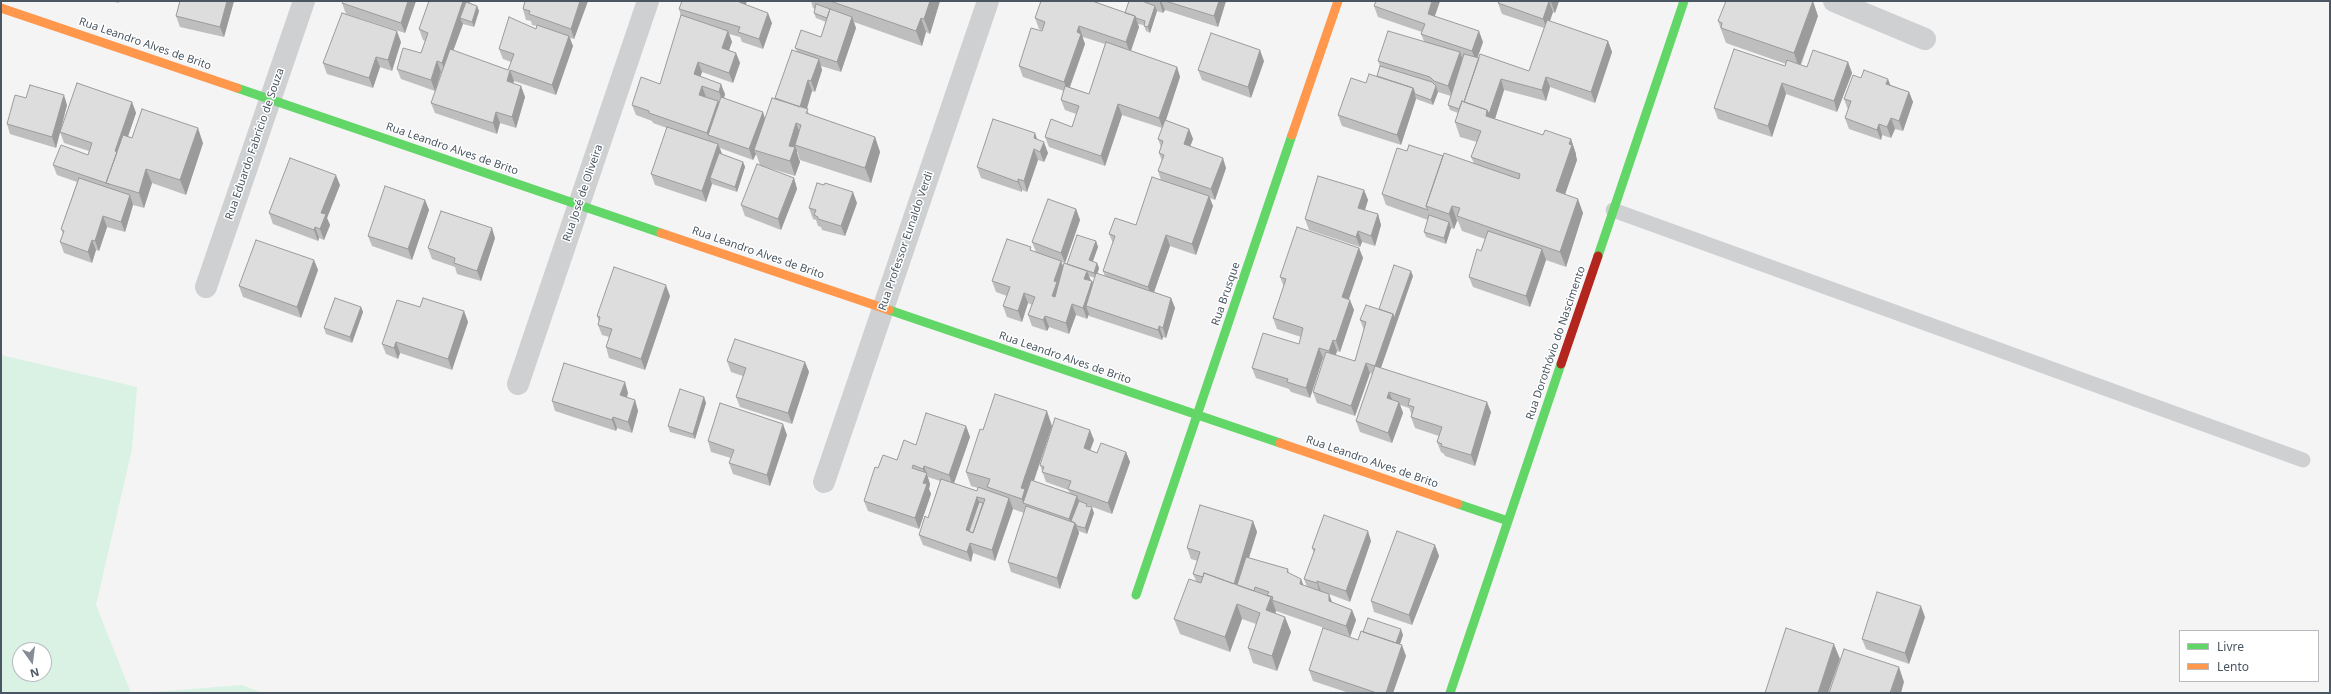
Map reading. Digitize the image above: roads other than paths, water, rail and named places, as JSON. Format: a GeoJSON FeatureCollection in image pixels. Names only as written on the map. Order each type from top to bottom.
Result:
{"type":"FeatureCollection","features":[{"type":"Feature","properties":{"kind":"street","name":"Rua Eduardo Fabrício de Souza"},"geometry":{"type":"LineString","coordinates":[[206,287],[304,1]]}},
{"type":"Feature","properties":{"kind":"street","name":"Rua José de Oliveira"},"geometry":{"type":"LineString","coordinates":[[518,384],[648,1]]}},
{"type":"Feature","properties":{"kind":"street","name":"Rua Professor Eunaldo Verdi"},"geometry":{"type":"LineString","coordinates":[[824,482],[988,1]]}},
{"type":"Feature","properties":{"kind":"street","name":"Rua Brusque"},"geometry":{"type":"LineString","coordinates":[[1136,595],[1338,1]]}},
{"type":"Feature","properties":{"kind":"street","name":"Rua Dorothóvio do Nascimento"},"geometry":{"type":"LineString","coordinates":[[1450,693],[1684,1]]}},
{"type":"Feature","properties":{"kind":"street"},"geometry":{"type":"LineString","coordinates":[[1834,1],[1925,38]]}},
{"type":"Feature","properties":{"kind":"street","name":"Rua Leandro Alves de Brito"},"geometry":{"type":"LineString","coordinates":[[1,8],[1508,521]]}},
{"type":"Feature","properties":{"kind":"lane"},"geometry":{"type":"LineString","coordinates":[[1613,210],[2303,460]]}}]}
